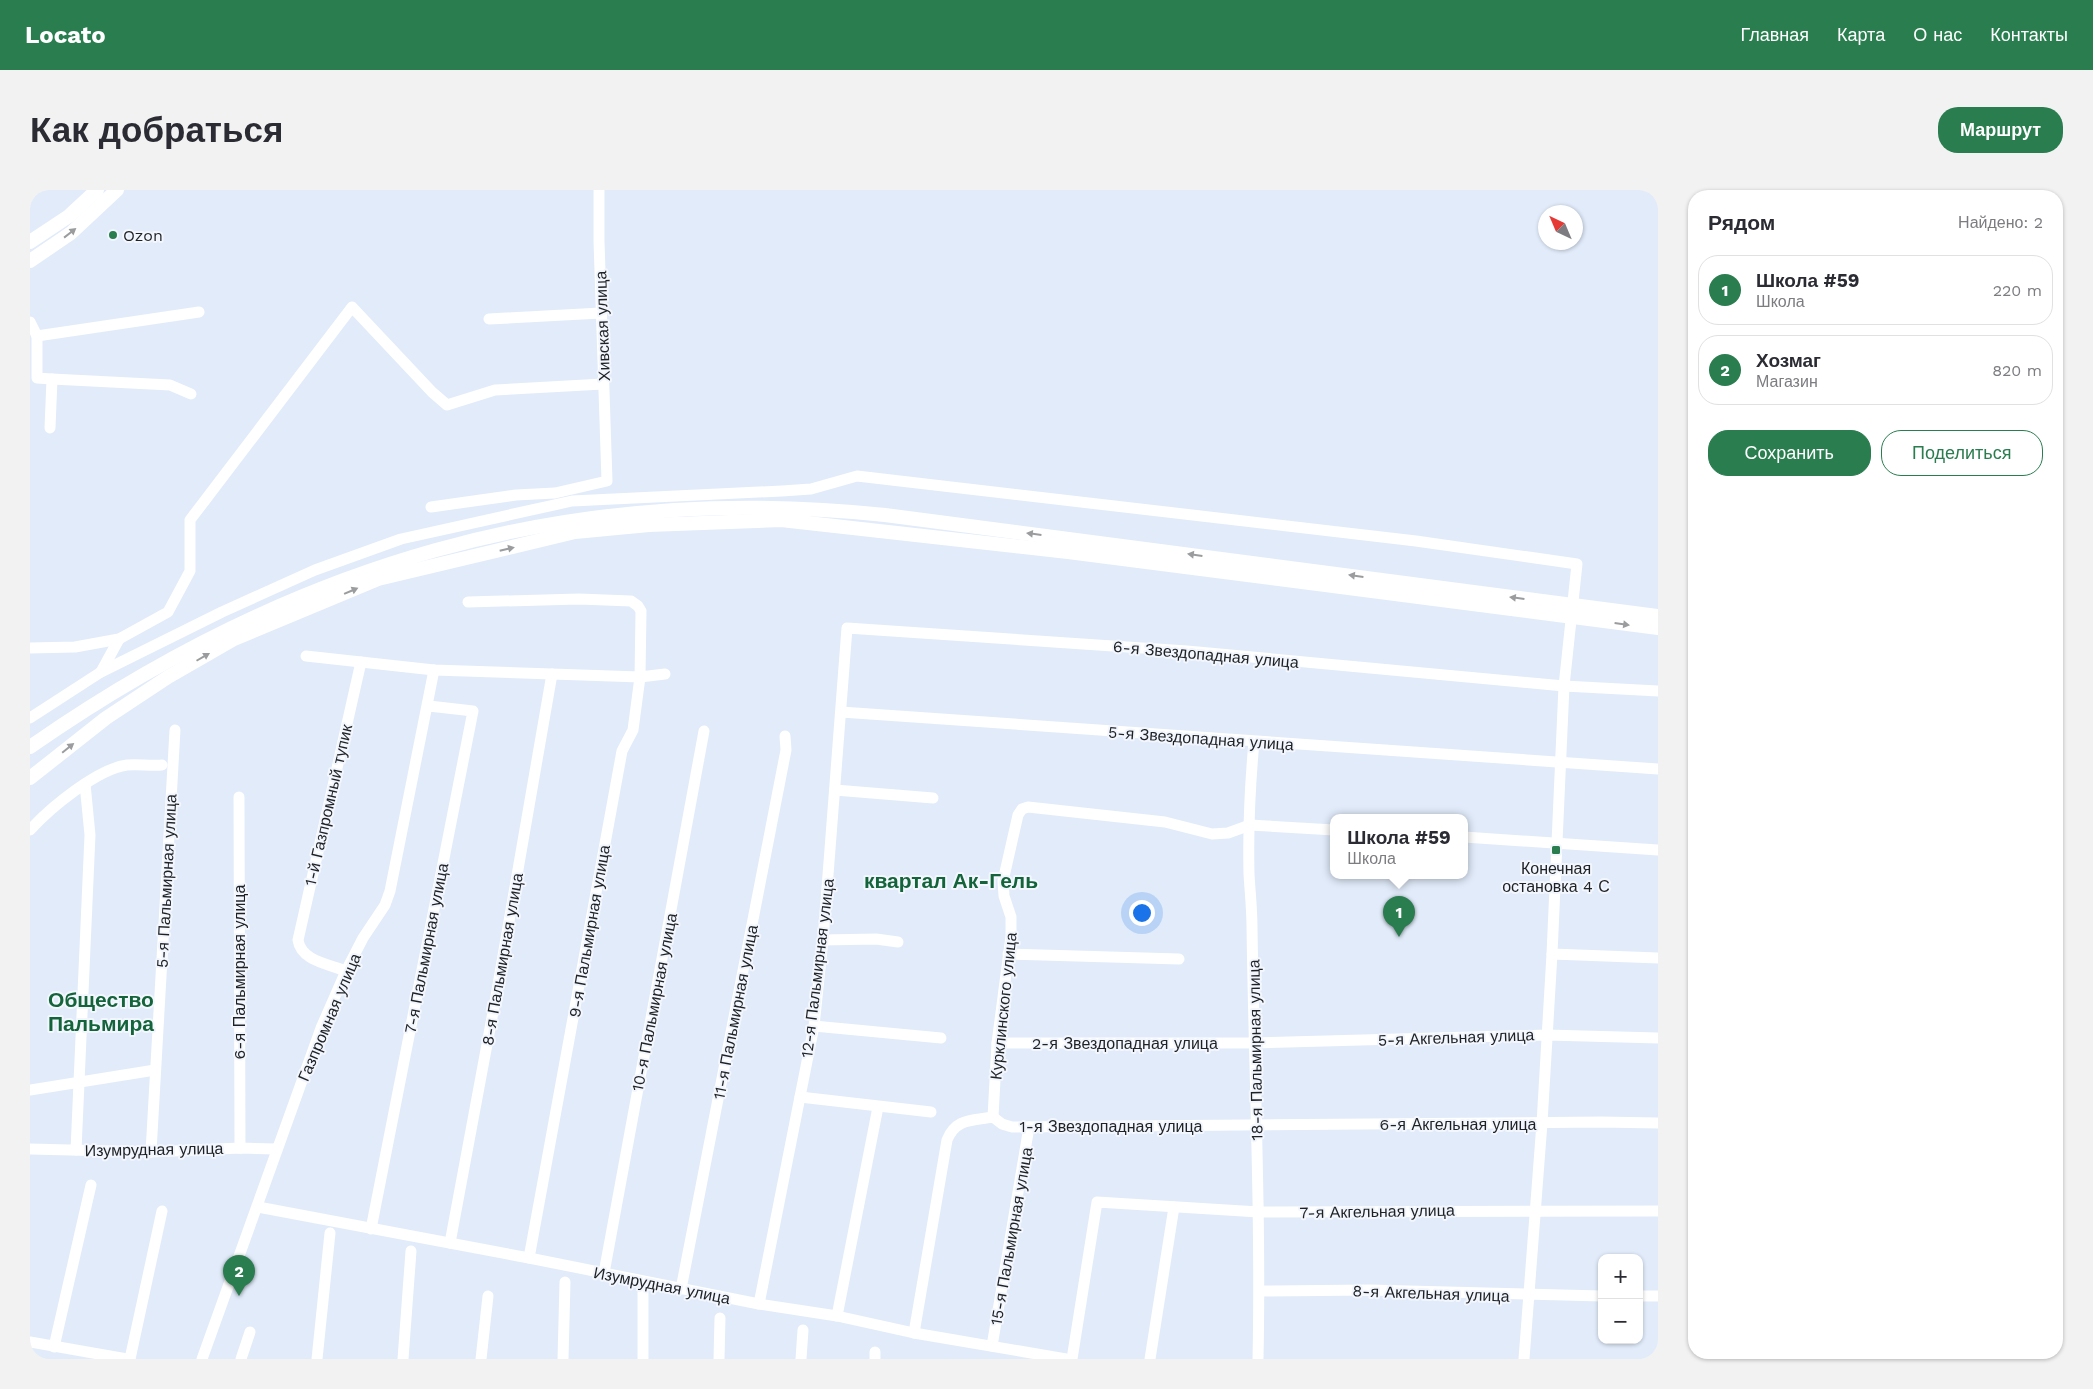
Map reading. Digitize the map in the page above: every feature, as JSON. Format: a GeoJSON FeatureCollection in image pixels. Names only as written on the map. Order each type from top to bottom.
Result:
{"type":"FeatureCollection","features":[{"type":"Feature","properties":{"kind":"main road"},"geometry":{"type":"LineString","coordinates":[[30,242],[69,216],[97,190]]}},
{"type":"Feature","properties":{"kind":"main road"},"geometry":{"type":"LineString","coordinates":[[30,261],[71,234],[117,190]]}},
{"type":"Feature","properties":{"kind":"main road"},"geometry":{"type":"LineString","coordinates":[[30,747],[82,713],[190,648],[284,603],[345,579],[440,548],[502,533],[593,518],[648,512],[766,508],[866,513],[1586,613],[1658,628]]}},
{"type":"Feature","properties":{"kind":"main road"},"geometry":{"type":"LineString","coordinates":[[30,778],[106,718],[168,677],[234,639],[378,579],[575,532],[631,526],[781,520],[1564,610]]}},
{"type":"Feature","properties":{"kind":"main road"},"geometry":{"type":"LineString","coordinates":[[1586,613],[1658,616]]}},
{"type":"Feature","properties":{"kind":"street","name":"Хивская улица"},"geometry":{"type":"LineString","coordinates":[[432,507],[516,495],[555,493],[607,481],[608,462],[598,242],[599,190]]}},
{"type":"Feature","properties":{"kind":"street"},"geometry":{"type":"LineString","coordinates":[[30,648],[75,647],[119,639],[168,612],[190,571],[190,520],[352,307],[432,392],[447,405],[495,390],[603,384]]}},
{"type":"Feature","properties":{"kind":"street"},"geometry":{"type":"LineString","coordinates":[[37,336],[199,312]]}},
{"type":"Feature","properties":{"kind":"street"},"geometry":{"type":"LineString","coordinates":[[489,319],[601,312]]}},
{"type":"Feature","properties":{"kind":"street"},"geometry":{"type":"LineString","coordinates":[[30,322],[37,336],[38,378],[170,385],[191,394]]}},
{"type":"Feature","properties":{"kind":"street"},"geometry":{"type":"LineString","coordinates":[[50,428],[52,379]]}},
{"type":"Feature","properties":{"kind":"street"},"geometry":{"type":"LineString","coordinates":[[30,718],[101,672],[222,612],[315,570],[401,539],[572,501],[801,490],[857,476],[1416,541],[1577,564],[1564,686],[1558,843],[1542,1124],[1524,1359]]}},
{"type":"Feature","properties":{"kind":"street","name":"9-я Пальмирная улица"},"geometry":{"type":"LineString","coordinates":[[468,602],[579,599],[631,601],[641,611],[640,677],[633,730],[622,751],[529,1258]]}},
{"type":"Feature","properties":{"kind":"street","name":"6-я Звездопадная улица"},"geometry":{"type":"LineString","coordinates":[[846,628],[1187,651],[1564,686],[1658,691]]}},
{"type":"Feature","properties":{"kind":"street","name":"12-я Пальмирная улица"},"geometry":{"type":"LineString","coordinates":[[759,1304],[814,1026],[823,940],[846,628]]}},
{"type":"Feature","properties":{"kind":"street"},"geometry":{"type":"LineString","coordinates":[[101,672],[119,639]]}},
{"type":"Feature","properties":{"kind":"street"},"geometry":{"type":"LineString","coordinates":[[306,656],[434,670],[640,677],[666,674]]}},
{"type":"Feature","properties":{"kind":"street","name":"1-й Газпромный тупик"},"geometry":{"type":"LineString","coordinates":[[346,971],[306,956],[299,949],[298,940],[361,662]]}},
{"type":"Feature","properties":{"kind":"street","name":"Газпромная улица"},"geometry":{"type":"LineString","coordinates":[[202,1359],[322,1028],[346,971],[363,938],[385,905],[390,891],[434,670]]}},
{"type":"Feature","properties":{"kind":"street","name":"8-я Пальмирная улица"},"geometry":{"type":"LineString","coordinates":[[450,1243],[496,996],[552,674]]}},
{"type":"Feature","properties":{"kind":"street","name":"7-я Пальмирная улица"},"geometry":{"type":"LineString","coordinates":[[370,1229],[473,711],[428,706]]}},
{"type":"Feature","properties":{"kind":"street","name":"5-я Звездопадная улица"},"geometry":{"type":"LineString","coordinates":[[840,712],[1658,769]]}},
{"type":"Feature","properties":{"kind":"street","name":"5-я Пальмирная улица"},"geometry":{"type":"LineString","coordinates":[[151,1152],[174,730]]}},
{"type":"Feature","properties":{"kind":"street","name":"10-я Пальмирная улица"},"geometry":{"type":"LineString","coordinates":[[604,1273],[704,731]]}},
{"type":"Feature","properties":{"kind":"street","name":"11-я Пальмирная улица"},"geometry":{"type":"LineString","coordinates":[[681,1289],[786,750],[785,736]]}},
{"type":"Feature","properties":{"kind":"street","name":"18-я Пальмирная улица"},"geometry":{"type":"LineString","coordinates":[[1254,742],[1251,779],[1249,874],[1252,916],[1259,1212],[1260,1291],[1258,1359]]}},
{"type":"Feature","properties":{"kind":"street"},"geometry":{"type":"LineString","coordinates":[[30,830],[54,807],[85,784],[128,765],[162,765]]}},
{"type":"Feature","properties":{"kind":"street"},"geometry":{"type":"LineString","coordinates":[[76,1150],[90,835],[85,784]]}},
{"type":"Feature","properties":{"kind":"street"},"geometry":{"type":"LineString","coordinates":[[835,790],[933,798]]}},
{"type":"Feature","properties":{"kind":"street","name":"6-я Пальмирная улица"},"geometry":{"type":"LineString","coordinates":[[239,796],[240,1148]]}},
{"type":"Feature","properties":{"kind":"street","name":"Курклинского улица"},"geometry":{"type":"LineString","coordinates":[[993,1117],[997,1043],[1011,917],[1004,896],[1003,881],[1018,815],[1022,809],[1028,807],[1165,822],[1212,834],[1228,833],[1250,825]]}},
{"type":"Feature","properties":{"kind":"street"},"geometry":{"type":"LineString","coordinates":[[1250,825],[1330,830]]}},
{"type":"Feature","properties":{"kind":"street"},"geometry":{"type":"LineString","coordinates":[[1468,837],[1658,850]]}},
{"type":"Feature","properties":{"kind":"street"},"geometry":{"type":"LineString","coordinates":[[823,940],[876,939],[898,942]]}},
{"type":"Feature","properties":{"kind":"street"},"geometry":{"type":"LineString","coordinates":[[1008,954],[1179,958]]}},
{"type":"Feature","properties":{"kind":"street"},"geometry":{"type":"LineString","coordinates":[[1552,954],[1658,958]]}},
{"type":"Feature","properties":{"kind":"street"},"geometry":{"type":"LineString","coordinates":[[814,1026],[941,1038]]}},
{"type":"Feature","properties":{"kind":"street","name":"5-я Акгельная улица"},"geometry":{"type":"LineString","coordinates":[[1254,1043],[1547,1035],[1658,1038]]}},
{"type":"Feature","properties":{"kind":"street","name":"2-я Звездопадная улица"},"geometry":{"type":"LineString","coordinates":[[997,1043],[1254,1043]]}},
{"type":"Feature","properties":{"kind":"street"},"geometry":{"type":"LineString","coordinates":[[30,1090],[156,1070]]}},
{"type":"Feature","properties":{"kind":"street"},"geometry":{"type":"LineString","coordinates":[[800,1097],[931,1112]]}},
{"type":"Feature","properties":{"kind":"street"},"geometry":{"type":"LineString","coordinates":[[837,1316],[878,1107]]}},
{"type":"Feature","properties":{"kind":"street"},"geometry":{"type":"LineString","coordinates":[[914,1333],[947,1140],[951,1131],[959,1123],[993,1117]]}},
{"type":"Feature","properties":{"kind":"street","name":"1-я Звездопадная улица"},"geometry":{"type":"LineString","coordinates":[[993,1117],[1002,1124],[1012,1127],[1257,1125]]}},
{"type":"Feature","properties":{"kind":"street","name":"6-я Акгельная улица"},"geometry":{"type":"LineString","coordinates":[[1257,1125],[1658,1123]]}},
{"type":"Feature","properties":{"kind":"street","name":"15-я Пальмирная улица"},"geometry":{"type":"LineString","coordinates":[[992,1346],[1029,1127]]}},
{"type":"Feature","properties":{"kind":"street","name":"Изумрудная улица"},"geometry":{"type":"LineString","coordinates":[[30,1149],[151,1152],[240,1148],[278,1149]]}},
{"type":"Feature","properties":{"kind":"street"},"geometry":{"type":"LineString","coordinates":[[54,1347],[90,1185]]}},
{"type":"Feature","properties":{"kind":"street","name":"7-я Акгельная улица"},"geometry":{"type":"LineString","coordinates":[[1072,1359],[1097,1202],[1259,1212],[1658,1211]]}},
{"type":"Feature","properties":{"kind":"street"},"geometry":{"type":"LineString","coordinates":[[1150,1359],[1174,1206]]}},
{"type":"Feature","properties":{"kind":"street","name":"Изумрудная улица"},"geometry":{"type":"LineString","coordinates":[[258,1207],[759,1304],[837,1316],[914,1333],[1066,1359]]}},
{"type":"Feature","properties":{"kind":"street"},"geometry":{"type":"LineString","coordinates":[[30,1342],[128,1359],[162,1211]]}},
{"type":"Feature","properties":{"kind":"street"},"geometry":{"type":"LineString","coordinates":[[317,1359],[330,1233]]}},
{"type":"Feature","properties":{"kind":"street"},"geometry":{"type":"LineString","coordinates":[[403,1359],[411,1250]]}},
{"type":"Feature","properties":{"kind":"street"},"geometry":{"type":"LineString","coordinates":[[563,1359],[565,1282]]}},
{"type":"Feature","properties":{"kind":"street","name":"8-я Акгельная улица"},"geometry":{"type":"LineString","coordinates":[[1260,1291],[1370,1290],[1528,1296],[1598,1296]]}},
{"type":"Feature","properties":{"kind":"street"},"geometry":{"type":"LineString","coordinates":[[642,1293],[643,1359]]}},
{"type":"Feature","properties":{"kind":"street"},"geometry":{"type":"LineString","coordinates":[[481,1359],[488,1296]]}},
{"type":"Feature","properties":{"kind":"street"},"geometry":{"type":"LineString","coordinates":[[1643,1296],[1658,1296]]}},
{"type":"Feature","properties":{"kind":"street"},"geometry":{"type":"LineString","coordinates":[[719,1359],[720,1318]]}},
{"type":"Feature","properties":{"kind":"street"},"geometry":{"type":"LineString","coordinates":[[801,1359],[803,1330]]}},
{"type":"Feature","properties":{"kind":"street"},"geometry":{"type":"LineString","coordinates":[[241,1359],[250,1332]]}},
{"type":"Feature","properties":{"kind":"place","name":"Ozon"},"geometry":{"type":"Point","coordinates":[113,235]}},
{"type":"Feature","properties":{"kind":"place","name":"Конечная остановка 4 С"},"geometry":{"type":"Point","coordinates":[1556,850]}},
{"type":"Feature","properties":{"kind":"place","name":"Школа #59"},"geometry":{"type":"Point","coordinates":[1399,937]}},
{"type":"Feature","properties":{"kind":"place","name":"Хозмаг"},"geometry":{"type":"Point","coordinates":[239,1296]}},
{"type":"Feature","properties":{"kind":"district","name":"квартал Ак-Гель"},"geometry":{"type":"Point","coordinates":[951,881]}},
{"type":"Feature","properties":{"kind":"district","name":"Общество Пальмира"},"geometry":{"type":"Point","coordinates":[101,1012]}}]}
